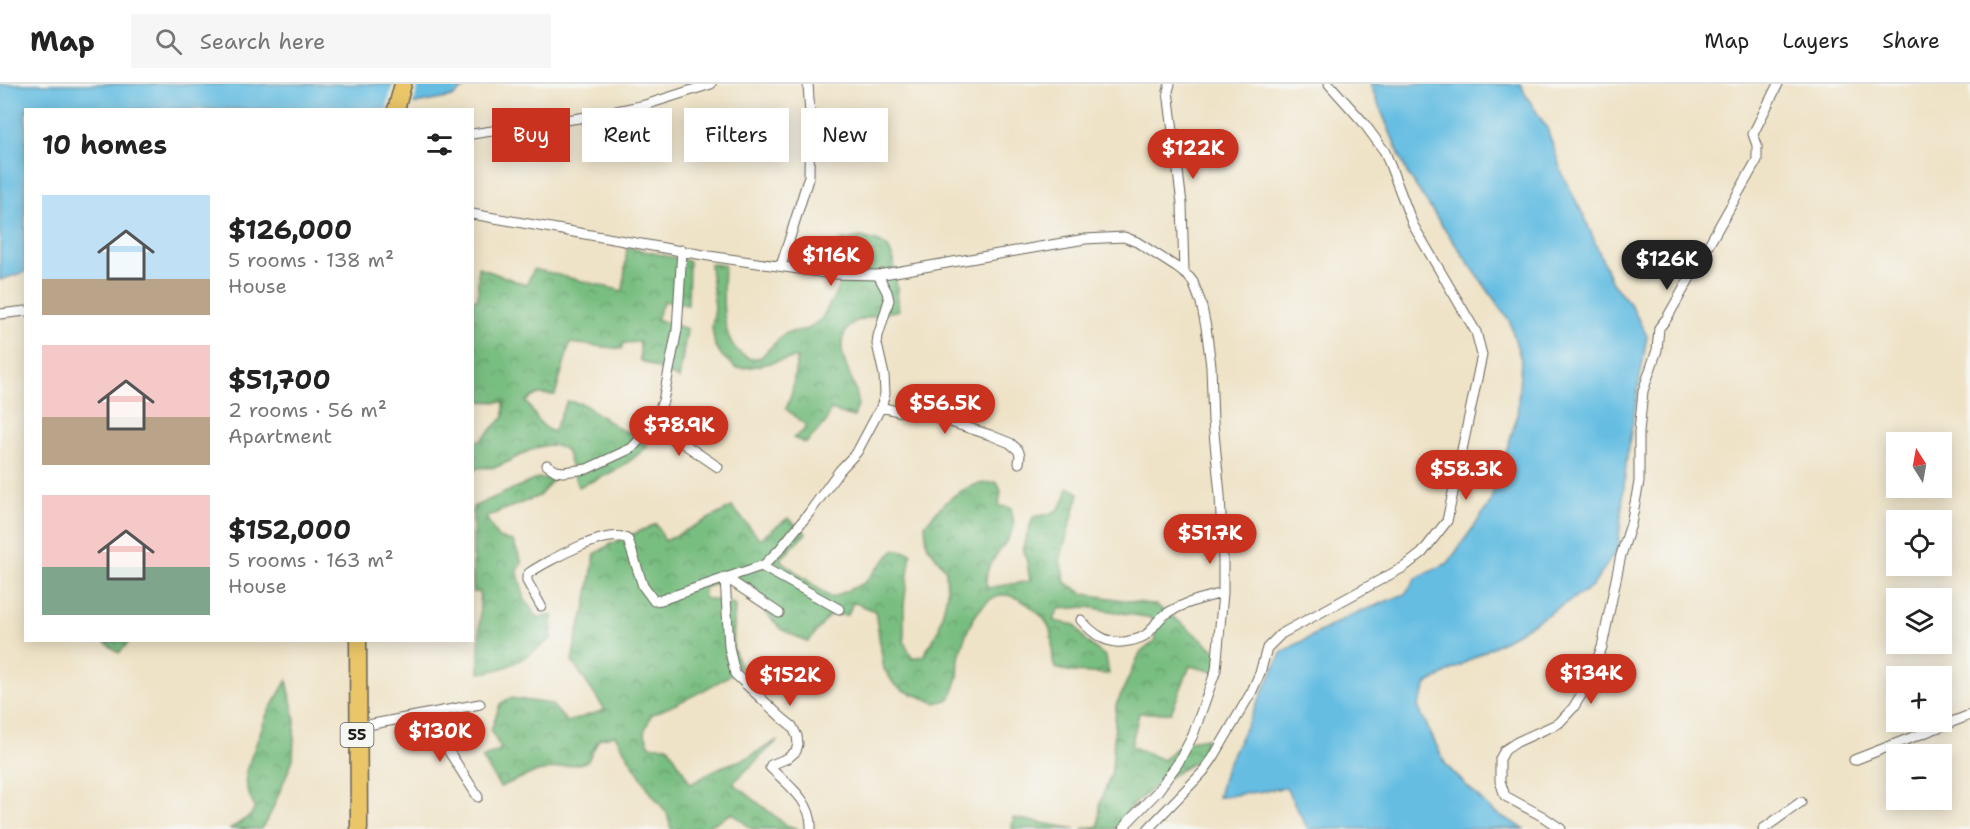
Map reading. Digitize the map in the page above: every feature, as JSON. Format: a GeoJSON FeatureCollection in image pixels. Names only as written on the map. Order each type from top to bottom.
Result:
{"type":"FeatureCollection","features":[{"type":"Feature","properties":{"kind":"highway"},"geometry":{"type":"LineString","coordinates":[[397,108],[403,84]]}},
{"type":"Feature","properties":{"kind":"highway","name":"55"},"geometry":{"type":"LineString","coordinates":[[358,642],[359,829]]}},
{"type":"Feature","properties":{"kind":"street"},"geometry":{"type":"LineString","coordinates":[[474,134],[592,116],[645,105],[711,84]]}},
{"type":"Feature","properties":{"kind":"street"},"geometry":{"type":"LineString","coordinates":[[781,266],[809,176],[808,84]]}},
{"type":"Feature","properties":{"kind":"street"},"geometry":{"type":"LineString","coordinates":[[1170,84],[1168,91],[1182,204],[1184,272]]}},
{"type":"Feature","properties":{"kind":"street"},"geometry":{"type":"LineString","coordinates":[[1148,829],[1203,772],[1213,758],[1252,691],[1267,648],[1281,634],[1404,567],[1422,553],[1447,521],[1482,355],[1476,332],[1413,225],[1384,152],[1363,122],[1329,84]]}},
{"type":"Feature","properties":{"kind":"street"},"geometry":{"type":"LineString","coordinates":[[1561,829],[1505,796],[1500,781],[1500,759],[1505,750],[1517,742],[1559,723],[1573,708],[1588,684],[1602,647],[1621,555],[1635,503],[1639,482],[1643,391],[1657,350],[1659,328],[1667,318],[1757,160],[1757,146],[1753,134],[1778,84]]}},
{"type":"Feature","properties":{"kind":"street"},"geometry":{"type":"LineString","coordinates":[[474,214],[848,276],[878,275],[1085,239],[1116,236],[1137,242],[1184,272],[1193,282],[1201,303],[1209,357],[1223,560],[1223,593],[1216,670],[1193,735],[1178,763],[1158,792],[1127,823],[1124,829]]}},
{"type":"Feature","properties":{"kind":"street"},"geometry":{"type":"LineString","coordinates":[[548,465],[556,471],[563,472],[587,469],[632,448],[650,429],[663,401],[677,330],[682,250]]}},
{"type":"Feature","properties":{"kind":"street"},"geometry":{"type":"LineString","coordinates":[[541,606],[527,581],[529,573],[566,551],[613,536],[622,535],[628,540],[643,586],[654,601],[761,566],[778,550],[809,513],[840,470],[857,452],[881,407],[886,382],[877,344],[889,300],[878,275]]}},
{"type":"Feature","properties":{"kind":"street"},"geometry":{"type":"LineString","coordinates":[[0,314],[24,311]]}},
{"type":"Feature","properties":{"kind":"street"},"geometry":{"type":"LineString","coordinates":[[881,407],[923,413],[1010,443],[1018,450],[1019,463]]}},
{"type":"Feature","properties":{"kind":"street"},"geometry":{"type":"LineString","coordinates":[[650,429],[684,444],[718,467]]}},
{"type":"Feature","properties":{"kind":"street"},"geometry":{"type":"LineString","coordinates":[[761,566],[839,609]]}},
{"type":"Feature","properties":{"kind":"street"},"geometry":{"type":"LineString","coordinates":[[725,577],[779,613]]}},
{"type":"Feature","properties":{"kind":"street"},"geometry":{"type":"LineString","coordinates":[[725,577],[729,647],[735,674],[795,729],[798,744],[796,751],[770,767],[804,802],[810,814],[811,829]]}},
{"type":"Feature","properties":{"kind":"street"},"geometry":{"type":"LineString","coordinates":[[1081,620],[1105,640],[1118,643],[1127,642],[1144,636],[1160,617],[1176,608],[1223,593]]}},
{"type":"Feature","properties":{"kind":"street"},"geometry":{"type":"LineString","coordinates":[[357,727],[480,704]]}},
{"type":"Feature","properties":{"kind":"street"},"geometry":{"type":"LineString","coordinates":[[425,714],[478,797]]}},
{"type":"Feature","properties":{"kind":"street"},"geometry":{"type":"LineString","coordinates":[[1854,760],[1970,715]]}},
{"type":"Feature","properties":{"kind":"street"},"geometry":{"type":"LineString","coordinates":[[1763,829],[1801,802]]}},
{"type":"Feature","properties":{"kind":"green space"},"geometry":{"type":"Polygon","coordinates":[[[861,237],[882,244],[891,253],[899,310],[856,321],[845,332],[842,353],[858,403],[854,417],[830,410],[826,422],[806,443],[793,438],[803,431],[806,425],[786,409],[792,392],[797,358],[736,368],[723,357],[715,346],[712,327],[715,308],[710,264],[724,265],[724,311],[728,334],[739,352],[751,359],[761,357],[785,333],[808,329],[822,318],[848,270],[861,273],[862,254],[855,247],[840,241],[861,237]]]}},
{"type":"Feature","properties":{"kind":"green space"},"geometry":{"type":"Polygon","coordinates":[[[627,247],[689,261],[688,305],[664,301],[656,319],[687,329],[679,379],[640,360],[640,342],[624,343],[622,349],[570,343],[555,395],[538,394],[526,401],[541,423],[553,432],[567,401],[583,404],[623,431],[634,432],[648,446],[615,470],[578,487],[566,450],[557,446],[539,447],[496,467],[477,468],[474,471],[474,440],[480,441],[504,417],[504,402],[474,401],[474,299],[478,299],[478,267],[526,285],[534,269],[623,291],[627,247]]]}},
{"type":"Feature","properties":{"kind":"green space"},"geometry":{"type":"Polygon","coordinates":[[[538,478],[553,480],[539,496],[486,517],[498,538],[513,541],[522,563],[517,570],[525,600],[537,617],[553,616],[551,639],[509,666],[479,673],[480,592],[474,592],[474,507],[538,478]]]}},
{"type":"Feature","properties":{"kind":"green space"},"geometry":{"type":"Polygon","coordinates":[[[997,482],[1001,491],[999,506],[1011,508],[1014,525],[988,571],[987,588],[1030,581],[1023,547],[1033,517],[1053,513],[1061,507],[1068,487],[1079,493],[1060,560],[1065,582],[1084,594],[1156,605],[1224,658],[1223,674],[1190,666],[1171,713],[1139,713],[1131,746],[1163,760],[1182,742],[1207,738],[1201,758],[1142,797],[1132,806],[1115,829],[1081,829],[1099,826],[1100,803],[1112,771],[1116,705],[1140,653],[1156,640],[1152,618],[1087,607],[1058,609],[1054,621],[1075,625],[1086,641],[1106,657],[1109,674],[1072,672],[1055,668],[1051,632],[1043,618],[1024,602],[1003,595],[993,598],[976,614],[961,648],[958,677],[950,699],[936,703],[903,690],[894,684],[884,669],[875,611],[853,602],[848,615],[830,615],[808,642],[782,630],[767,614],[752,588],[722,581],[704,588],[704,598],[735,604],[733,648],[741,668],[697,694],[651,715],[644,732],[650,746],[668,746],[691,784],[721,767],[747,758],[778,740],[733,783],[786,825],[798,829],[752,829],[732,813],[704,829],[671,829],[667,813],[651,793],[615,735],[599,739],[587,762],[533,773],[500,787],[482,758],[501,749],[491,731],[500,704],[510,698],[551,704],[567,722],[605,710],[572,661],[578,630],[585,610],[595,554],[611,544],[656,524],[665,541],[732,507],[760,539],[788,518],[806,533],[780,560],[831,598],[864,583],[895,549],[911,553],[904,604],[904,641],[912,658],[923,656],[938,632],[947,595],[946,570],[927,545],[925,525],[955,495],[978,484],[997,482]]]}},
{"type":"Feature","properties":{"kind":"green space"},"geometry":{"type":"Polygon","coordinates":[[[104,642],[129,642],[119,653],[104,642]]]}},
{"type":"Feature","properties":{"kind":"green space"},"geometry":{"type":"Polygon","coordinates":[[[287,680],[295,720],[293,759],[270,815],[261,829],[230,829],[250,816],[255,808],[247,790],[246,771],[267,714],[287,680]]]}},
{"type":"Feature","properties":{"kind":"green space"},"geometry":{"type":"Polygon","coordinates":[[[1013,818],[1076,829],[1012,829],[1013,818]]]}},
{"type":"Feature","properties":{"kind":"water"},"geometry":{"type":"Polygon","coordinates":[[[0,84],[470,84],[452,97],[394,108],[24,108],[24,272],[0,280],[0,84]]]}},
{"type":"Feature","properties":{"kind":"water"},"geometry":{"type":"Polygon","coordinates":[[[1370,84],[1521,84],[1547,128],[1563,176],[1584,216],[1612,283],[1631,305],[1647,336],[1627,456],[1618,548],[1592,587],[1427,684],[1418,707],[1446,765],[1492,811],[1525,829],[1308,829],[1286,788],[1218,797],[1225,770],[1282,652],[1349,616],[1405,594],[1416,578],[1448,563],[1489,505],[1517,417],[1521,360],[1509,320],[1407,173],[1370,84]]]}},
{"type":"Feature","properties":{"kind":"pier"},"geometry":{"type":"Polygon","coordinates":[[[393,84],[419,84],[412,108],[387,107],[393,84]]]}}]}
